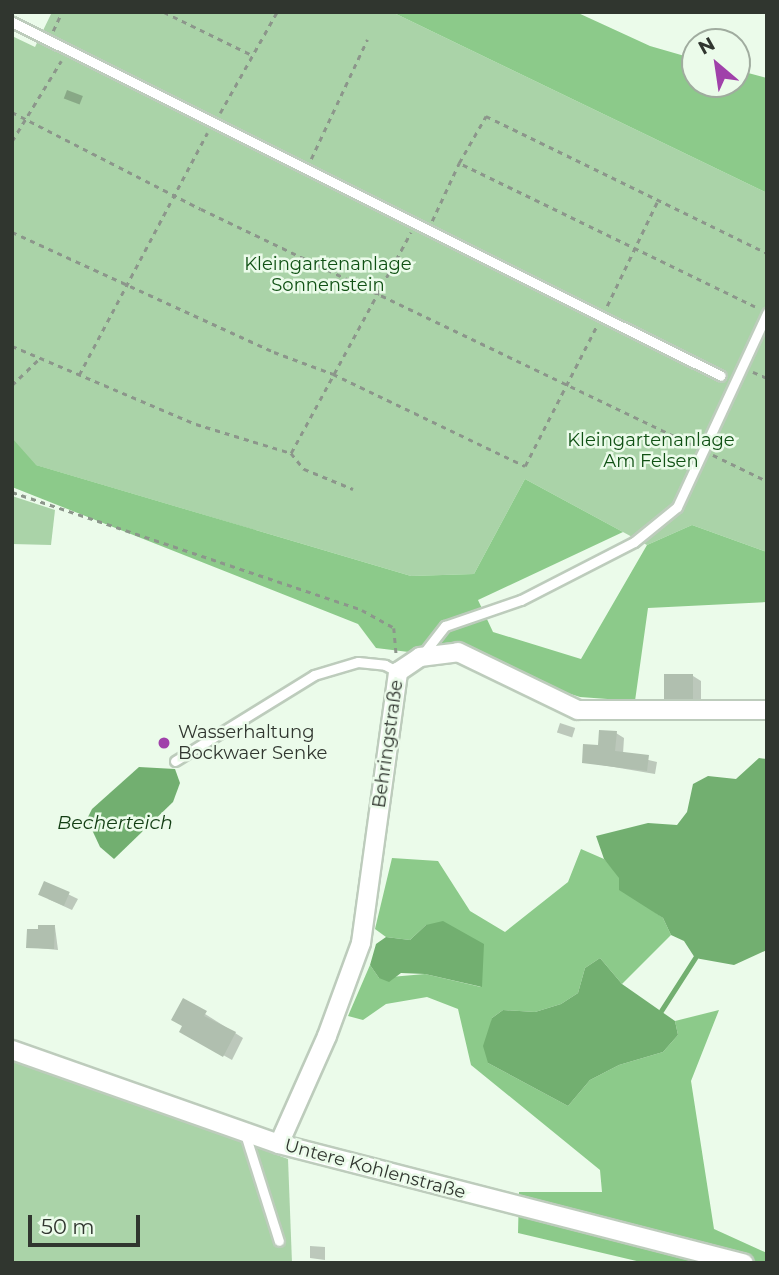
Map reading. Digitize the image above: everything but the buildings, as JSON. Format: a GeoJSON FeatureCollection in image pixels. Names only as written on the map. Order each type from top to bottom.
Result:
{"type":"FeatureCollection","features":[{"type":"Feature","properties":{"kind":"street","name":"Behringstraße"},"geometry":{"type":"LineString","coordinates":[[279,1144],[327,1036],[361,943],[398,672],[420,657],[458,652],[578,710],[767,710]]}},
{"type":"Feature","properties":{"kind":"street","name":"Untere Kohlenstraße"},"geometry":{"type":"LineString","coordinates":[[12,1050],[279,1144],[744,1263]]}},
{"type":"Feature","properties":{"kind":"lane"},"geometry":{"type":"LineString","coordinates":[[12,22],[721,376]]}},
{"type":"Feature","properties":{"kind":"lane"},"geometry":{"type":"LineString","coordinates":[[420,657],[445,626],[521,600],[634,542],[677,508],[767,313]]}},
{"type":"Feature","properties":{"kind":"lane"},"geometry":{"type":"LineString","coordinates":[[175,761],[314,675],[358,662],[385,665],[398,672]]}},
{"type":"Feature","properties":{"kind":"lane"},"geometry":{"type":"LineString","coordinates":[[244,1132],[279,1241]]}},
{"type":"Feature","properties":{"kind":"path"},"geometry":{"type":"LineString","coordinates":[[48,40],[62,12]]}},
{"type":"Feature","properties":{"kind":"path"},"geometry":{"type":"LineString","coordinates":[[164,12],[254,56]]}},
{"type":"Feature","properties":{"kind":"path"},"geometry":{"type":"LineString","coordinates":[[79,375],[212,123],[254,56],[277,12]]}},
{"type":"Feature","properties":{"kind":"path"},"geometry":{"type":"LineString","coordinates":[[306,168],[367,40]]}},
{"type":"Feature","properties":{"kind":"path"},"geometry":{"type":"LineString","coordinates":[[12,141],[28,122],[68,49]]}},
{"type":"Feature","properties":{"kind":"path"},"geometry":{"type":"LineString","coordinates":[[12,112],[174,196],[376,290],[767,481]]}},
{"type":"Feature","properties":{"kind":"path"},"geometry":{"type":"LineString","coordinates":[[428,230],[459,163],[486,117],[767,253]]}},
{"type":"Feature","properties":{"kind":"path"},"geometry":{"type":"LineString","coordinates":[[459,163],[637,246],[755,307]]}},
{"type":"Feature","properties":{"kind":"path"},"geometry":{"type":"LineString","coordinates":[[12,232],[127,286],[333,374],[525,466],[657,202]]}},
{"type":"Feature","properties":{"kind":"path"},"geometry":{"type":"LineString","coordinates":[[291,453],[376,290],[416,223]]}},
{"type":"Feature","properties":{"kind":"path"},"geometry":{"type":"LineString","coordinates":[[12,346],[196,424],[291,453],[304,469],[353,489]]}},
{"type":"Feature","properties":{"kind":"path"},"geometry":{"type":"LineString","coordinates":[[12,385],[41,358]]}},
{"type":"Feature","properties":{"kind":"path"},"geometry":{"type":"LineString","coordinates":[[743,367],[767,379]]}},
{"type":"Feature","properties":{"kind":"path"},"geometry":{"type":"LineString","coordinates":[[12,492],[362,610],[394,628],[398,672]]}},
{"type":"Feature","properties":{"kind":"green space","name":"Kleingartenanlage Sonnenstein"},"geometry":{"type":"Polygon","coordinates":[[[52,12],[392,12],[767,193],[767,552],[692,525],[647,545],[525,479],[474,574],[411,576],[12,458],[12,36],[35,47],[52,12]]]}},
{"type":"Feature","properties":{"kind":"green space"},"geometry":{"type":"Polygon","coordinates":[[[12,496],[55,510],[51,545],[12,544],[12,496]]]}},
{"type":"Feature","properties":{"kind":"green space"},"geometry":{"type":"Polygon","coordinates":[[[12,1057],[288,1159],[292,1263],[12,1263],[12,1057]]]}},
{"type":"Feature","properties":{"kind":"shaded area"},"geometry":{"type":"Polygon","coordinates":[[[392,12],[576,12],[650,46],[681,55],[681,98],[751,98],[751,74],[767,78],[767,193],[392,12]]]}},
{"type":"Feature","properties":{"kind":"shaded area"},"geometry":{"type":"Polygon","coordinates":[[[12,438],[36,465],[411,576],[474,574],[525,479],[623,532],[478,600],[493,632],[581,659],[647,545],[692,525],[767,552],[767,602],[648,608],[635,701],[580,697],[458,658],[376,648],[358,624],[12,487],[12,438]]]}},
{"type":"Feature","properties":{"kind":"shaded area"},"geometry":{"type":"Polygon","coordinates":[[[581,849],[604,859],[645,905],[663,918],[671,935],[622,984],[600,958],[585,968],[578,993],[561,1004],[535,1012],[503,1010],[492,1018],[488,1063],[568,1106],[590,1080],[619,1065],[663,1052],[678,1035],[675,1021],[719,1010],[691,1081],[714,1229],[767,1253],[767,1263],[645,1263],[518,1233],[519,1192],[602,1192],[600,1170],[471,1065],[458,1009],[427,997],[386,1004],[363,1020],[348,1016],[370,965],[379,978],[425,974],[481,987],[426,925],[410,940],[386,937],[375,929],[392,858],[438,861],[470,911],[505,932],[568,882],[581,849]]]}},
{"type":"Feature","properties":{"kind":"water"},"geometry":{"type":"Polygon","coordinates":[[[759,758],[767,759],[767,950],[734,965],[695,958],[684,941],[671,935],[663,918],[619,890],[619,878],[604,859],[596,836],[648,823],[677,825],[687,812],[693,784],[708,776],[736,779],[759,758]]]}},
{"type":"Feature","properties":{"kind":"water","name":"Becherteich"},"geometry":{"type":"Polygon","coordinates":[[[139,767],[175,769],[180,783],[173,802],[114,859],[100,847],[87,819],[92,809],[139,767]]]}},
{"type":"Feature","properties":{"kind":"water"},"geometry":{"type":"Polygon","coordinates":[[[443,921],[484,944],[482,987],[425,974],[401,973],[389,982],[379,978],[370,965],[376,944],[386,937],[410,940],[426,925],[443,921]]]}},
{"type":"Feature","properties":{"kind":"water"},"geometry":{"type":"Polygon","coordinates":[[[600,958],[622,984],[675,1021],[678,1035],[663,1052],[619,1065],[590,1080],[568,1106],[488,1063],[483,1046],[492,1018],[503,1010],[535,1012],[561,1004],[578,993],[585,968],[600,958]]]}},
{"type":"Feature","properties":{"kind":"waterway"},"geometry":{"type":"LineString","coordinates":[[661,1011],[695,958]]}},
{"type":"Feature","properties":{"kind":"place","name":"Wasserhaltung Bockwaer Senke"},"geometry":{"type":"Point","coordinates":[164,743]}},
{"type":"Feature","properties":{"kind":"park label","name":"Kleingartenanlage Am Felsen"},"geometry":{"type":"Point","coordinates":[651,451]}}]}
